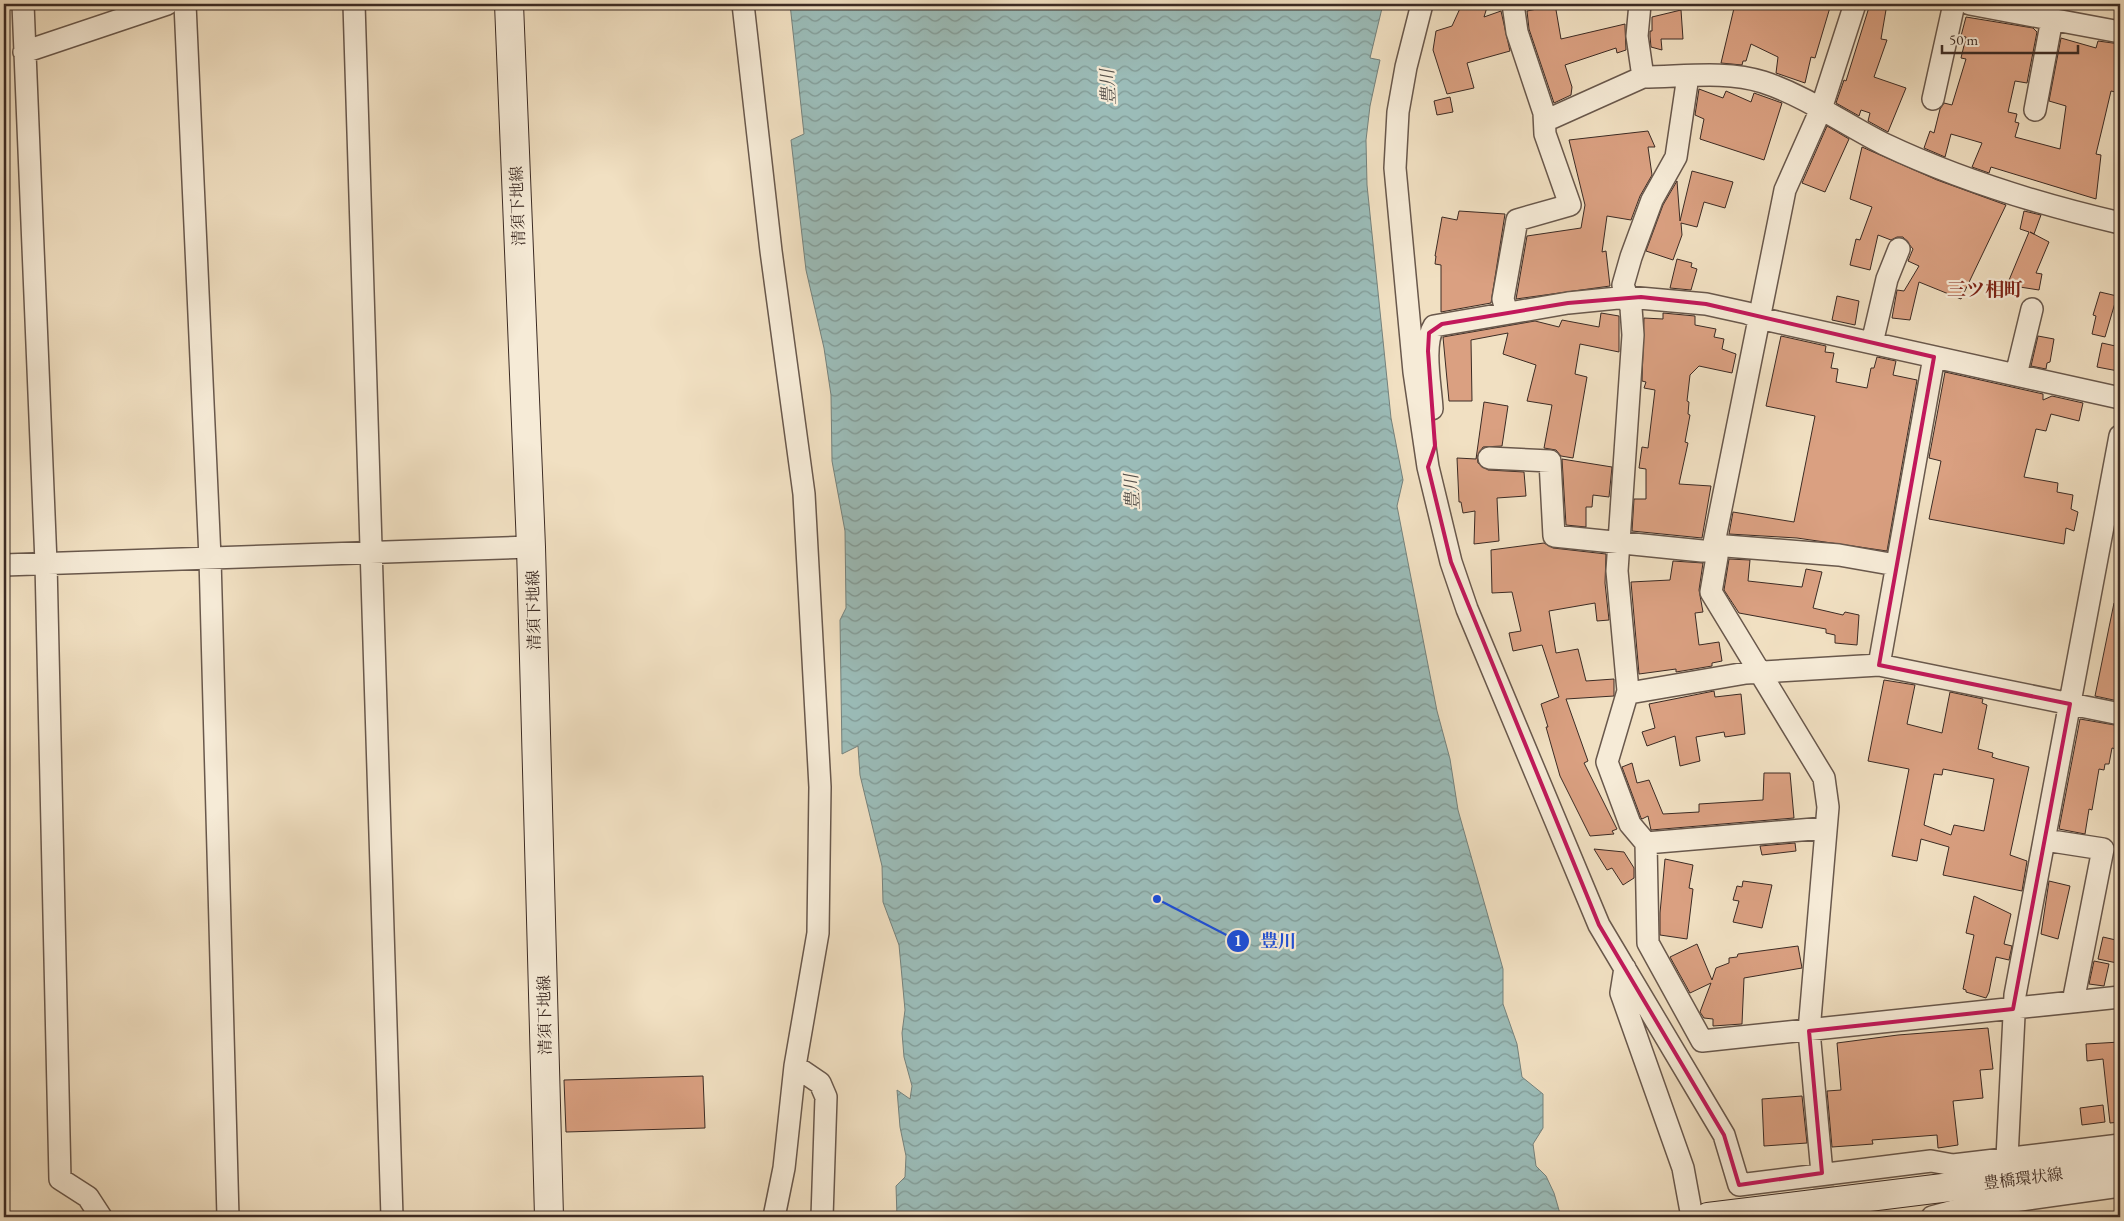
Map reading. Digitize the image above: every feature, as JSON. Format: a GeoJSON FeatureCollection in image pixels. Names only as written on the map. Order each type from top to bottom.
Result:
{"type":"FeatureCollection","features":[{"type":"Feature","properties":{"kind":"main road","name":"清須下地線"},"geometry":{"type":"LineString","coordinates":[[509,4],[531,547],[549,1217]]}},
{"type":"Feature","properties":{"kind":"main road","name":"豊橋環状線"},"geometry":{"type":"LineString","coordinates":[[1708,1217],[2120,1166]]}},
{"type":"Feature","properties":{"kind":"street"},"geometry":{"type":"LineString","coordinates":[[23,4],[46,564],[60,1179],[88,1197],[101,1217]]}},
{"type":"Feature","properties":{"kind":"street"},"geometry":{"type":"LineString","coordinates":[[24,52],[167,4]]}},
{"type":"Feature","properties":{"kind":"street"},"geometry":{"type":"LineString","coordinates":[[185,4],[210,558],[228,1217]]}},
{"type":"Feature","properties":{"kind":"street"},"geometry":{"type":"LineString","coordinates":[[354,4],[392,1217]]}},
{"type":"Feature","properties":{"kind":"street"},"geometry":{"type":"LineString","coordinates":[[743,4],[771,251],[804,494],[820,787],[818,933],[795,1066],[784,1168],[774,1217]]}},
{"type":"Feature","properties":{"kind":"street"},"geometry":{"type":"LineString","coordinates":[[1422,4],[1406,67],[1398,112],[1395,168],[1414,372],[1428,467],[1451,562],[1467,609],[1599,925],[1724,1135],[1739,1185],[1931,1161],[1953,1165],[2120,1145]]}},
{"type":"Feature","properties":{"kind":"street"},"geometry":{"type":"LineString","coordinates":[[1507,313],[1503,299],[1517,220],[1570,205],[1545,134],[1544,113],[1517,32],[1513,4]]}},
{"type":"Feature","properties":{"kind":"street"},"geometry":{"type":"LineString","coordinates":[[1640,4],[1637,36],[1643,77]]}},
{"type":"Feature","properties":{"kind":"street"},"geometry":{"type":"LineString","coordinates":[[1822,1174],[1809,1031],[1828,807],[1824,778],[1711,592],[1717,557],[1714,543],[1785,190],[1821,108],[1856,4]]}},
{"type":"Feature","properties":{"kind":"street"},"geometry":{"type":"LineString","coordinates":[[1933,99],[1954,4]]}},
{"type":"Feature","properties":{"kind":"street"},"geometry":{"type":"LineString","coordinates":[[1970,4],[2120,32]]}},
{"type":"Feature","properties":{"kind":"street"},"geometry":{"type":"LineString","coordinates":[[2035,110],[2052,19]]}},
{"type":"Feature","properties":{"kind":"street"},"geometry":{"type":"LineString","coordinates":[[1688,76],[1676,157],[1652,200],[1631,257],[1623,286],[1631,308],[1633,335],[1617,572],[1628,691],[1607,762],[1630,824],[1646,843],[1648,943],[1702,1041],[2120,997]]}},
{"type":"Feature","properties":{"kind":"street"},"geometry":{"type":"LineString","coordinates":[[1545,120],[1643,77],[1738,77],[1763,82],[1821,108],[1885,144],[1958,176],[2061,210],[2120,223]]}},
{"type":"Feature","properties":{"kind":"street"},"geometry":{"type":"LineString","coordinates":[[1872,343],[1887,279],[1899,250]]}},
{"type":"Feature","properties":{"kind":"street"},"geometry":{"type":"LineString","coordinates":[[1428,467],[1435,446],[1428,351],[1429,333],[1434,326],[1507,313],[1628,297],[1706,304],[1747,313],[1759,318],[2120,398]]}},
{"type":"Feature","properties":{"kind":"street"},"geometry":{"type":"LineString","coordinates":[[2016,375],[2032,309]]}},
{"type":"Feature","properties":{"kind":"street"},"geometry":{"type":"LineString","coordinates":[[1879,665],[1934,357]]}},
{"type":"Feature","properties":{"kind":"street"},"geometry":{"type":"LineString","coordinates":[[2008,1158],[2014,1009],[2120,436]]}},
{"type":"Feature","properties":{"kind":"street"},"geometry":{"type":"LineString","coordinates":[[1489,458],[1550,461],[1554,536],[1702,551],[1716,550],[1726,546],[1818,552],[1896,565]]}},
{"type":"Feature","properties":{"kind":"street"},"geometry":{"type":"LineString","coordinates":[[4,565],[531,547]]}},
{"type":"Feature","properties":{"kind":"street"},"geometry":{"type":"LineString","coordinates":[[1628,691],[1635,692],[1746,673],[1879,665],[2120,714]]}},
{"type":"Feature","properties":{"kind":"street"},"geometry":{"type":"LineString","coordinates":[[1646,843],[1825,828]]}},
{"type":"Feature","properties":{"kind":"street"},"geometry":{"type":"LineString","coordinates":[[2045,840],[2103,850],[2073,1002]]}},
{"type":"Feature","properties":{"kind":"street"},"geometry":{"type":"LineString","coordinates":[[1625,968],[1621,993],[1683,1168],[1692,1217]]}},
{"type":"Feature","properties":{"kind":"street"},"geometry":{"type":"LineString","coordinates":[[795,1066],[820,1083],[826,1097],[822,1217]]}},
{"type":"Feature","properties":{"kind":"street"},"geometry":{"type":"LineString","coordinates":[[1932,1217],[1965,1208],[2002,1210],[2120,1186]]}},
{"type":"Feature","properties":{"kind":"highlighted area"},"geometry":{"type":"Polygon","coordinates":[[[1641,297],[1706,304],[1934,357],[1879,665],[2070,704],[2013,1009],[1809,1031],[1822,1173],[1739,1185],[1724,1135],[1599,925],[1451,562],[1428,467],[1435,446],[1428,351],[1429,333],[1442,324],[1568,303],[1641,297]]]}},
{"type":"Feature","properties":{"kind":"water"},"geometry":{"type":"Polygon","coordinates":[[[790,4],[1383,4],[1370,58],[1380,60],[1370,106],[1366,140],[1367,185],[1391,418],[1403,480],[1397,506],[1437,711],[1450,759],[1458,810],[1503,969],[1503,1004],[1517,1044],[1522,1077],[1543,1094],[1543,1128],[1533,1144],[1536,1166],[1546,1176],[1554,1193],[1561,1217],[897,1217],[896,1186],[905,1177],[906,1156],[900,1127],[897,1090],[910,1099],[912,1086],[904,1057],[902,1033],[905,1010],[899,945],[883,902],[882,866],[860,775],[858,746],[842,754],[840,620],[846,608],[845,531],[832,461],[831,395],[824,348],[806,270],[791,140],[804,134],[790,4]]]}},
{"type":"Feature","properties":{"kind":"building"},"geometry":{"type":"Polygon","coordinates":[[[1462,4],[1488,4],[1484,17],[1501,11],[1510,51],[1467,63],[1474,88],[1447,94],[1433,50],[1436,31],[1452,26],[1462,4]]]}},
{"type":"Feature","properties":{"kind":"building"},"geometry":{"type":"Polygon","coordinates":[[[1537,4],[1555,4],[1561,39],[1625,24],[1626,50],[1617,53],[1616,48],[1565,65],[1572,87],[1571,95],[1554,103],[1529,29],[1527,11],[1537,9],[1537,4]]]}},
{"type":"Feature","properties":{"kind":"building"},"geometry":{"type":"Polygon","coordinates":[[[1735,4],[1831,4],[1815,58],[1811,57],[1805,83],[1776,73],[1778,57],[1751,44],[1746,61],[1743,61],[1742,65],[1721,63],[1735,4]]]}},
{"type":"Feature","properties":{"kind":"building"},"geometry":{"type":"Polygon","coordinates":[[[1870,4],[1887,4],[1881,39],[1887,40],[1874,77],[1906,88],[1888,132],[1868,121],[1870,113],[1861,110],[1859,116],[1836,103],[1844,80],[1846,81],[1870,4]]]}},
{"type":"Feature","properties":{"kind":"building"},"geometry":{"type":"Polygon","coordinates":[[[1681,10],[1683,39],[1661,39],[1662,50],[1651,47],[1650,31],[1652,31],[1652,17],[1681,10]]]}},
{"type":"Feature","properties":{"kind":"building"},"geometry":{"type":"Polygon","coordinates":[[[1966,17],[2033,28],[2037,32],[2027,83],[2015,81],[2008,112],[2017,114],[2015,122],[2019,123],[2015,137],[2060,149],[2066,106],[2049,101],[2061,38],[2096,48],[2098,41],[2120,44],[2120,93],[2111,91],[2096,154],[2101,155],[2096,199],[1991,167],[1989,173],[1972,167],[1982,143],[1951,134],[1945,157],[1924,148],[1930,131],[1934,133],[1940,109],[1944,103],[1952,105],[1966,59],[1961,58],[1966,37],[1961,36],[1966,17]]]}},
{"type":"Feature","properties":{"kind":"building"},"geometry":{"type":"Polygon","coordinates":[[[1699,89],[1723,98],[1726,91],[1751,102],[1754,93],[1782,103],[1764,160],[1700,139],[1704,119],[1695,115],[1699,89]]]}},
{"type":"Feature","properties":{"kind":"building"},"geometry":{"type":"Polygon","coordinates":[[[1450,97],[1453,112],[1437,115],[1434,101],[1450,97]]]}},
{"type":"Feature","properties":{"kind":"building"},"geometry":{"type":"Polygon","coordinates":[[[1827,126],[1849,139],[1825,192],[1802,183],[1827,126]]]}},
{"type":"Feature","properties":{"kind":"building"},"geometry":{"type":"Polygon","coordinates":[[[1648,131],[1655,147],[1648,147],[1652,175],[1640,196],[1631,220],[1607,216],[1602,252],[1606,251],[1610,286],[1516,299],[1527,236],[1581,228],[1585,205],[1569,140],[1648,131]]]}},
{"type":"Feature","properties":{"kind":"building"},"geometry":{"type":"Polygon","coordinates":[[[1862,147],[1937,180],[2006,205],[1961,299],[1919,282],[1910,320],[1892,318],[1897,290],[1904,291],[1919,266],[1908,261],[1913,249],[1903,237],[1891,240],[1878,235],[1870,270],[1850,265],[1856,239],[1860,240],[1872,207],[1850,199],[1862,147]]]}},
{"type":"Feature","properties":{"kind":"building"},"geometry":{"type":"Polygon","coordinates":[[[1692,171],[1733,182],[1725,208],[1704,202],[1697,227],[1681,223],[1682,235],[1673,260],[1646,251],[1663,205],[1677,181],[1680,221],[1692,171]]]}},
{"type":"Feature","properties":{"kind":"building"},"geometry":{"type":"Polygon","coordinates":[[[1459,211],[1505,214],[1491,303],[1441,312],[1441,265],[1435,264],[1435,256],[1442,217],[1457,220],[1459,211]]]}},
{"type":"Feature","properties":{"kind":"building"},"geometry":{"type":"Polygon","coordinates":[[[2024,211],[2041,215],[2034,234],[2030,232],[2049,242],[2036,273],[2042,274],[2039,290],[2007,285],[2029,232],[2020,229],[2024,211]]]}},
{"type":"Feature","properties":{"kind":"building"},"geometry":{"type":"Polygon","coordinates":[[[1677,259],[1692,263],[1691,267],[1697,269],[1691,290],[1670,288],[1677,259]]]}},
{"type":"Feature","properties":{"kind":"building"},"geometry":{"type":"Polygon","coordinates":[[[2100,292],[2117,296],[2105,337],[2092,334],[2096,316],[2093,315],[2100,292]]]}},
{"type":"Feature","properties":{"kind":"building"},"geometry":{"type":"Polygon","coordinates":[[[1837,296],[1859,301],[1855,325],[1832,320],[1837,296]]]}},
{"type":"Feature","properties":{"kind":"building"},"geometry":{"type":"Polygon","coordinates":[[[1601,313],[1619,316],[1619,352],[1580,344],[1575,374],[1587,377],[1573,458],[1561,456],[1556,450],[1544,448],[1552,405],[1527,401],[1536,365],[1503,354],[1508,333],[1471,340],[1472,401],[1449,401],[1443,337],[1535,321],[1559,327],[1562,320],[1599,327],[1601,313]]]}},
{"type":"Feature","properties":{"kind":"building"},"geometry":{"type":"Polygon","coordinates":[[[1663,313],[1695,316],[1695,325],[1716,329],[1714,337],[1724,339],[1722,349],[1736,354],[1732,373],[1699,366],[1690,375],[1687,401],[1689,402],[1688,414],[1690,415],[1685,442],[1688,443],[1679,484],[1711,486],[1702,538],[1632,531],[1634,499],[1646,499],[1646,469],[1639,468],[1642,447],[1648,448],[1655,390],[1644,388],[1646,382],[1642,381],[1644,318],[1663,319],[1663,313]]]}},
{"type":"Feature","properties":{"kind":"building"},"geometry":{"type":"Polygon","coordinates":[[[1781,336],[1826,346],[1825,352],[1834,353],[1831,368],[1838,369],[1836,382],[1867,388],[1871,368],[1874,368],[1877,357],[1896,361],[1893,375],[1917,380],[1887,551],[1797,538],[1729,534],[1733,512],[1794,522],[1815,416],[1766,406],[1781,336]]]}},
{"type":"Feature","properties":{"kind":"building"},"geometry":{"type":"Polygon","coordinates":[[[2038,336],[2054,339],[2050,362],[2047,363],[2046,369],[2031,366],[2038,336]]]}},
{"type":"Feature","properties":{"kind":"building"},"geometry":{"type":"Polygon","coordinates":[[[2102,343],[2120,347],[2118,371],[2097,367],[2102,343]]]}},
{"type":"Feature","properties":{"kind":"building"},"geometry":{"type":"Polygon","coordinates":[[[1945,372],[2043,394],[2043,400],[2052,396],[2083,403],[2079,421],[2051,414],[2046,431],[2036,429],[2024,477],[2058,483],[2057,492],[2073,495],[2071,509],[2078,512],[2074,531],[2066,528],[2064,544],[1929,519],[1941,461],[1929,458],[1945,372]]]}},
{"type":"Feature","properties":{"kind":"building"},"geometry":{"type":"Polygon","coordinates":[[[1484,402],[1508,406],[1502,446],[1483,447],[1477,457],[1478,463],[1488,470],[1524,472],[1526,496],[1497,498],[1499,541],[1474,544],[1475,511],[1463,513],[1461,502],[1459,502],[1457,458],[1476,459],[1484,402]]]}},
{"type":"Feature","properties":{"kind":"building"},"geometry":{"type":"Polygon","coordinates":[[[1562,459],[1612,467],[1609,497],[1593,495],[1592,507],[1586,507],[1586,527],[1566,525],[1562,459]]]}},
{"type":"Feature","properties":{"kind":"building"},"geometry":{"type":"Polygon","coordinates":[[[1544,543],[1553,548],[1606,554],[1605,583],[1609,620],[1597,621],[1595,603],[1549,611],[1556,653],[1578,649],[1586,681],[1614,679],[1614,696],[1566,699],[1588,761],[1584,763],[1617,829],[1612,831],[1614,834],[1590,836],[1560,776],[1546,727],[1548,727],[1541,704],[1559,697],[1542,645],[1513,651],[1509,633],[1521,631],[1512,592],[1492,593],[1491,550],[1544,543]]]}},
{"type":"Feature","properties":{"kind":"building"},"geometry":{"type":"Polygon","coordinates":[[[1729,559],[1750,560],[1748,581],[1802,587],[1806,569],[1822,572],[1813,608],[1843,615],[1845,612],[1859,615],[1857,645],[1835,643],[1835,635],[1826,633],[1826,629],[1739,613],[1724,590],[1729,559]]]}},
{"type":"Feature","properties":{"kind":"building"},"geometry":{"type":"Polygon","coordinates":[[[1673,561],[1703,563],[1699,590],[1703,612],[1695,613],[1699,645],[1719,642],[1722,661],[1712,663],[1712,666],[1676,672],[1676,669],[1639,674],[1631,582],[1670,580],[1673,561]]]}},
{"type":"Feature","properties":{"kind":"building"},"geometry":{"type":"Polygon","coordinates":[[[2114,603],[2120,604],[2120,688],[2118,701],[2095,696],[2114,603]]]}},
{"type":"Feature","properties":{"kind":"building"},"geometry":{"type":"Polygon","coordinates":[[[1884,680],[1915,685],[1907,724],[1942,733],[1950,692],[1983,699],[1982,703],[1987,705],[1978,749],[1993,753],[1992,757],[2029,767],[2010,855],[2027,861],[2022,891],[1943,875],[1949,847],[1921,839],[1917,861],[1892,856],[1909,769],[1868,761],[1884,680]],[[1943,769],[1942,775],[1934,774],[1924,825],[1951,835],[1954,825],[1984,831],[1994,779],[1943,769]]]}},
{"type":"Feature","properties":{"kind":"building"},"geometry":{"type":"Polygon","coordinates":[[[1714,691],[1715,697],[1741,694],[1745,734],[1725,737],[1724,732],[1696,737],[1700,761],[1680,766],[1675,736],[1647,746],[1642,732],[1655,728],[1649,704],[1714,691]]]}},
{"type":"Feature","properties":{"kind":"building"},"geometry":{"type":"Polygon","coordinates":[[[2080,719],[2120,726],[2116,749],[2112,748],[2109,764],[2105,764],[2104,770],[2099,769],[2092,810],[2089,809],[2085,834],[2059,829],[2080,719]]]}},
{"type":"Feature","properties":{"kind":"building"},"geometry":{"type":"Polygon","coordinates":[[[1632,763],[1637,783],[1649,780],[1663,814],[1699,812],[1699,804],[1763,800],[1764,773],[1790,773],[1794,818],[1651,830],[1648,816],[1641,818],[1622,767],[1632,763]]]}},
{"type":"Feature","properties":{"kind":"building"},"geometry":{"type":"Polygon","coordinates":[[[1795,843],[1796,851],[1762,855],[1760,846],[1795,843]]]}},
{"type":"Feature","properties":{"kind":"building"},"geometry":{"type":"Polygon","coordinates":[[[1594,849],[1624,852],[1634,868],[1634,878],[1623,885],[1612,868],[1607,870],[1594,849]]]}},
{"type":"Feature","properties":{"kind":"building"},"geometry":{"type":"Polygon","coordinates":[[[1665,859],[1693,865],[1689,888],[1693,889],[1687,939],[1660,935],[1665,859]]]}},
{"type":"Feature","properties":{"kind":"building"},"geometry":{"type":"Polygon","coordinates":[[[1743,881],[1772,885],[1762,928],[1733,922],[1739,901],[1733,900],[1737,886],[1742,887],[1743,881]]]}},
{"type":"Feature","properties":{"kind":"building"},"geometry":{"type":"Polygon","coordinates":[[[2049,881],[2070,886],[2058,939],[2041,934],[2049,881]]]}},
{"type":"Feature","properties":{"kind":"building"},"geometry":{"type":"Polygon","coordinates":[[[1974,896],[2011,914],[2004,944],[2012,946],[2009,960],[1996,957],[1986,998],[1966,992],[1963,989],[1974,935],[1966,933],[1974,896]]]}},
{"type":"Feature","properties":{"kind":"building"},"geometry":{"type":"Polygon","coordinates":[[[2103,937],[2120,941],[2117,963],[2098,959],[2103,937]]]}},
{"type":"Feature","properties":{"kind":"building"},"geometry":{"type":"Polygon","coordinates":[[[1697,944],[1712,980],[1716,968],[1729,963],[1729,958],[1737,957],[1738,954],[1798,946],[1802,968],[1744,978],[1742,1024],[1713,1026],[1713,1019],[1704,1018],[1700,1012],[1711,983],[1690,993],[1670,957],[1697,944]]]}},
{"type":"Feature","properties":{"kind":"building"},"geometry":{"type":"Polygon","coordinates":[[[2094,961],[2109,964],[2104,986],[2089,984],[2094,961]]]}},
{"type":"Feature","properties":{"kind":"building"},"geometry":{"type":"Polygon","coordinates":[[[1988,1028],[1993,1069],[1980,1070],[1983,1098],[1953,1101],[1958,1145],[1938,1148],[1937,1135],[1872,1140],[1873,1144],[1832,1147],[1827,1091],[1841,1090],[1837,1043],[1898,1035],[1988,1028]]]}},
{"type":"Feature","properties":{"kind":"building"},"geometry":{"type":"Polygon","coordinates":[[[2120,1042],[2120,1122],[2110,1123],[2103,1059],[2087,1061],[2086,1044],[2120,1042]]]}},
{"type":"Feature","properties":{"kind":"building"},"geometry":{"type":"Polygon","coordinates":[[[703,1076],[705,1128],[566,1132],[564,1080],[703,1076]]]}},
{"type":"Feature","properties":{"kind":"building"},"geometry":{"type":"Polygon","coordinates":[[[1802,1096],[1807,1143],[1764,1146],[1762,1099],[1802,1096]]]}},
{"type":"Feature","properties":{"kind":"building"},"geometry":{"type":"Polygon","coordinates":[[[2103,1105],[2105,1122],[2082,1125],[2080,1108],[2103,1105]]]}},
{"type":"Feature","properties":{"kind":"tunnel"},"geometry":{"type":"LineString","coordinates":[[1822,1173],[1827,1217]]}},
{"type":"Feature","properties":{"kind":"place","name":"豊川"},"geometry":{"type":"Point","coordinates":[1157,899]}},
{"type":"Feature","properties":{"kind":"district","name":"三ツ相町"},"geometry":{"type":"Point","coordinates":[1985,289]}}]}
